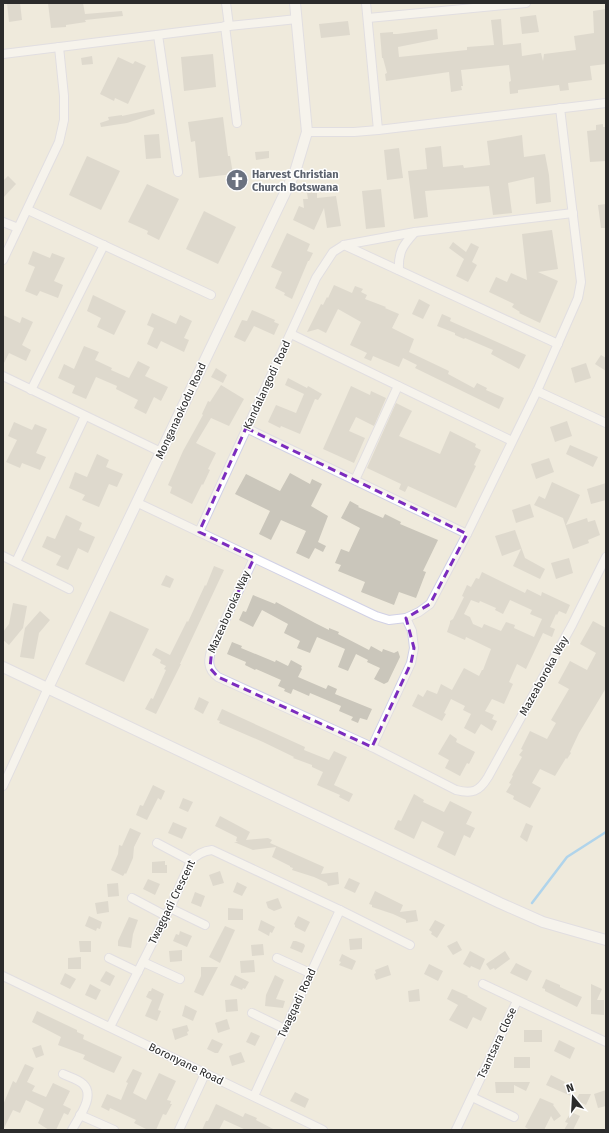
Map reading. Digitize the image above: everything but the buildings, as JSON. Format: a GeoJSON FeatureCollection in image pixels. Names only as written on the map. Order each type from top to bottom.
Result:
{"type":"FeatureCollection","features":[{"type":"Feature","properties":{"kind":"street"},"geometry":{"type":"LineString","coordinates":[[226,3],[237,123]]}},
{"type":"Feature","properties":{"kind":"street"},"geometry":{"type":"LineString","coordinates":[[295,3],[307,132],[354,132],[378,130],[606,103]]}},
{"type":"Feature","properties":{"kind":"street"},"geometry":{"type":"LineString","coordinates":[[366,3],[378,130]]}},
{"type":"Feature","properties":{"kind":"street"},"geometry":{"type":"LineString","coordinates":[[368,18],[470,6],[526,3]]}},
{"type":"Feature","properties":{"kind":"street"},"geometry":{"type":"LineString","coordinates":[[3,54],[227,26],[297,19]]}},
{"type":"Feature","properties":{"kind":"street"},"geometry":{"type":"LineString","coordinates":[[158,35],[178,172]]}},
{"type":"Feature","properties":{"kind":"street"},"geometry":{"type":"LineString","coordinates":[[3,260],[59,142],[64,120],[64,96],[59,47]]}},
{"type":"Feature","properties":{"kind":"street"},"geometry":{"type":"LineString","coordinates":[[138,503],[376,616],[389,620],[406,618],[419,612],[430,604],[467,534],[537,391],[578,298],[581,282],[560,108]]}},
{"type":"Feature","properties":{"kind":"street","name":"Monganaokodu Road"},"geometry":{"type":"LineString","coordinates":[[48,688],[138,503],[295,172],[307,132]]}},
{"type":"Feature","properties":{"kind":"street"},"geometry":{"type":"LineString","coordinates":[[28,210],[211,295]]}},
{"type":"Feature","properties":{"kind":"street"},"geometry":{"type":"LineString","coordinates":[[344,245],[415,232],[573,214]]}},
{"type":"Feature","properties":{"kind":"street"},"geometry":{"type":"LineString","coordinates":[[3,222],[18,228]]}},
{"type":"Feature","properties":{"kind":"street"},"geometry":{"type":"LineString","coordinates":[[399,270],[401,251],[406,241],[415,232]]}},
{"type":"Feature","properties":{"kind":"street"},"geometry":{"type":"LineString","coordinates":[[32,390],[104,245]]}},
{"type":"Feature","properties":{"kind":"street"},"geometry":{"type":"LineString","coordinates":[[344,245],[558,344]]}},
{"type":"Feature","properties":{"kind":"street","name":"Kandalangodi Road"},"geometry":{"type":"LineString","coordinates":[[199,532],[316,278],[333,252],[344,245]]}},
{"type":"Feature","properties":{"kind":"street"},"geometry":{"type":"LineString","coordinates":[[291,334],[512,441]]}},
{"type":"Feature","properties":{"kind":"street"},"geometry":{"type":"LineString","coordinates":[[3,376],[162,452]]}},
{"type":"Feature","properties":{"kind":"street"},"geometry":{"type":"LineString","coordinates":[[355,480],[398,386]]}},
{"type":"Feature","properties":{"kind":"street"},"geometry":{"type":"LineString","coordinates":[[537,391],[606,423]]}},
{"type":"Feature","properties":{"kind":"street"},"geometry":{"type":"LineString","coordinates":[[16,562],[85,416]]}},
{"type":"Feature","properties":{"kind":"street"},"geometry":{"type":"LineString","coordinates":[[246,428],[467,534]]}},
{"type":"Feature","properties":{"kind":"street"},"geometry":{"type":"LineString","coordinates":[[3,556],[69,589]]}},
{"type":"Feature","properties":{"kind":"street","name":"Mazeaboroka Way"},"geometry":{"type":"LineString","coordinates":[[254,558],[212,648],[208,661],[213,673],[218,677],[372,747],[456,790],[466,793],[475,791],[482,786],[488,777],[572,626],[606,557]]}},
{"type":"Feature","properties":{"kind":"street"},"geometry":{"type":"LineString","coordinates":[[372,747],[411,663],[414,648],[412,631],[406,618]]}},
{"type":"Feature","properties":{"kind":"street"},"geometry":{"type":"LineString","coordinates":[[3,666],[500,903],[543,922],[606,940]]}},
{"type":"Feature","properties":{"kind":"street"},"geometry":{"type":"LineString","coordinates":[[3,786],[48,688]]}},
{"type":"Feature","properties":{"kind":"street"},"geometry":{"type":"LineString","coordinates":[[157,843],[191,861]]}},
{"type":"Feature","properties":{"kind":"street","name":"Twagqadi Crescent"},"geometry":{"type":"LineString","coordinates":[[110,1027],[170,908],[191,861],[201,852],[212,850],[340,910],[410,945]]}},
{"type":"Feature","properties":{"kind":"street"},"geometry":{"type":"LineString","coordinates":[[132,898],[166,916]]}},
{"type":"Feature","properties":{"kind":"street"},"geometry":{"type":"LineString","coordinates":[[170,908],[205,925]]}},
{"type":"Feature","properties":{"kind":"street","name":"Twagqadi Road"},"geometry":{"type":"LineString","coordinates":[[254,1096],[340,910]]}},
{"type":"Feature","properties":{"kind":"street"},"geometry":{"type":"LineString","coordinates":[[109,958],[138,972]]}},
{"type":"Feature","properties":{"kind":"street"},"geometry":{"type":"LineString","coordinates":[[277,958],[310,973]]}},
{"type":"Feature","properties":{"kind":"street"},"geometry":{"type":"LineString","coordinates":[[143,962],[180,979]]}},
{"type":"Feature","properties":{"kind":"street","name":"Boronyane Road"},"geometry":{"type":"LineString","coordinates":[[3,976],[323,1130]]}},
{"type":"Feature","properties":{"kind":"street"},"geometry":{"type":"LineString","coordinates":[[483,984],[517,1001]]}},
{"type":"Feature","properties":{"kind":"street","name":"Tsantsara Close"},"geometry":{"type":"LineString","coordinates":[[456,1130],[517,1001],[606,1042]]}},
{"type":"Feature","properties":{"kind":"street"},"geometry":{"type":"LineString","coordinates":[[252,1013],[285,1029]]}},
{"type":"Feature","properties":{"kind":"street"},"geometry":{"type":"LineString","coordinates":[[63,1074],[82,1083],[86,1088],[88,1096],[87,1102],[72,1130]]}},
{"type":"Feature","properties":{"kind":"street"},"geometry":{"type":"LineString","coordinates":[[179,1130],[205,1074]]}},
{"type":"Feature","properties":{"kind":"street"},"geometry":{"type":"LineString","coordinates":[[472,1097],[514,1117]]}},
{"type":"Feature","properties":{"kind":"street"},"geometry":{"type":"LineString","coordinates":[[80,1115],[114,1130]]}},
{"type":"Feature","properties":{"kind":"highlighted area"},"geometry":{"type":"Polygon","coordinates":[[[246,428],[467,534],[430,604],[406,618],[414,648],[411,663],[372,747],[218,677],[210,668],[212,648],[254,558],[199,532],[246,428]]]}},
{"type":"Feature","properties":{"kind":"waterway"},"geometry":{"type":"LineString","coordinates":[[532,903],[567,857],[606,832]]}},
{"type":"Feature","properties":{"kind":"place","name":"Harvest Christian Church Botswana"},"geometry":{"type":"Point","coordinates":[237,180]}}]}
